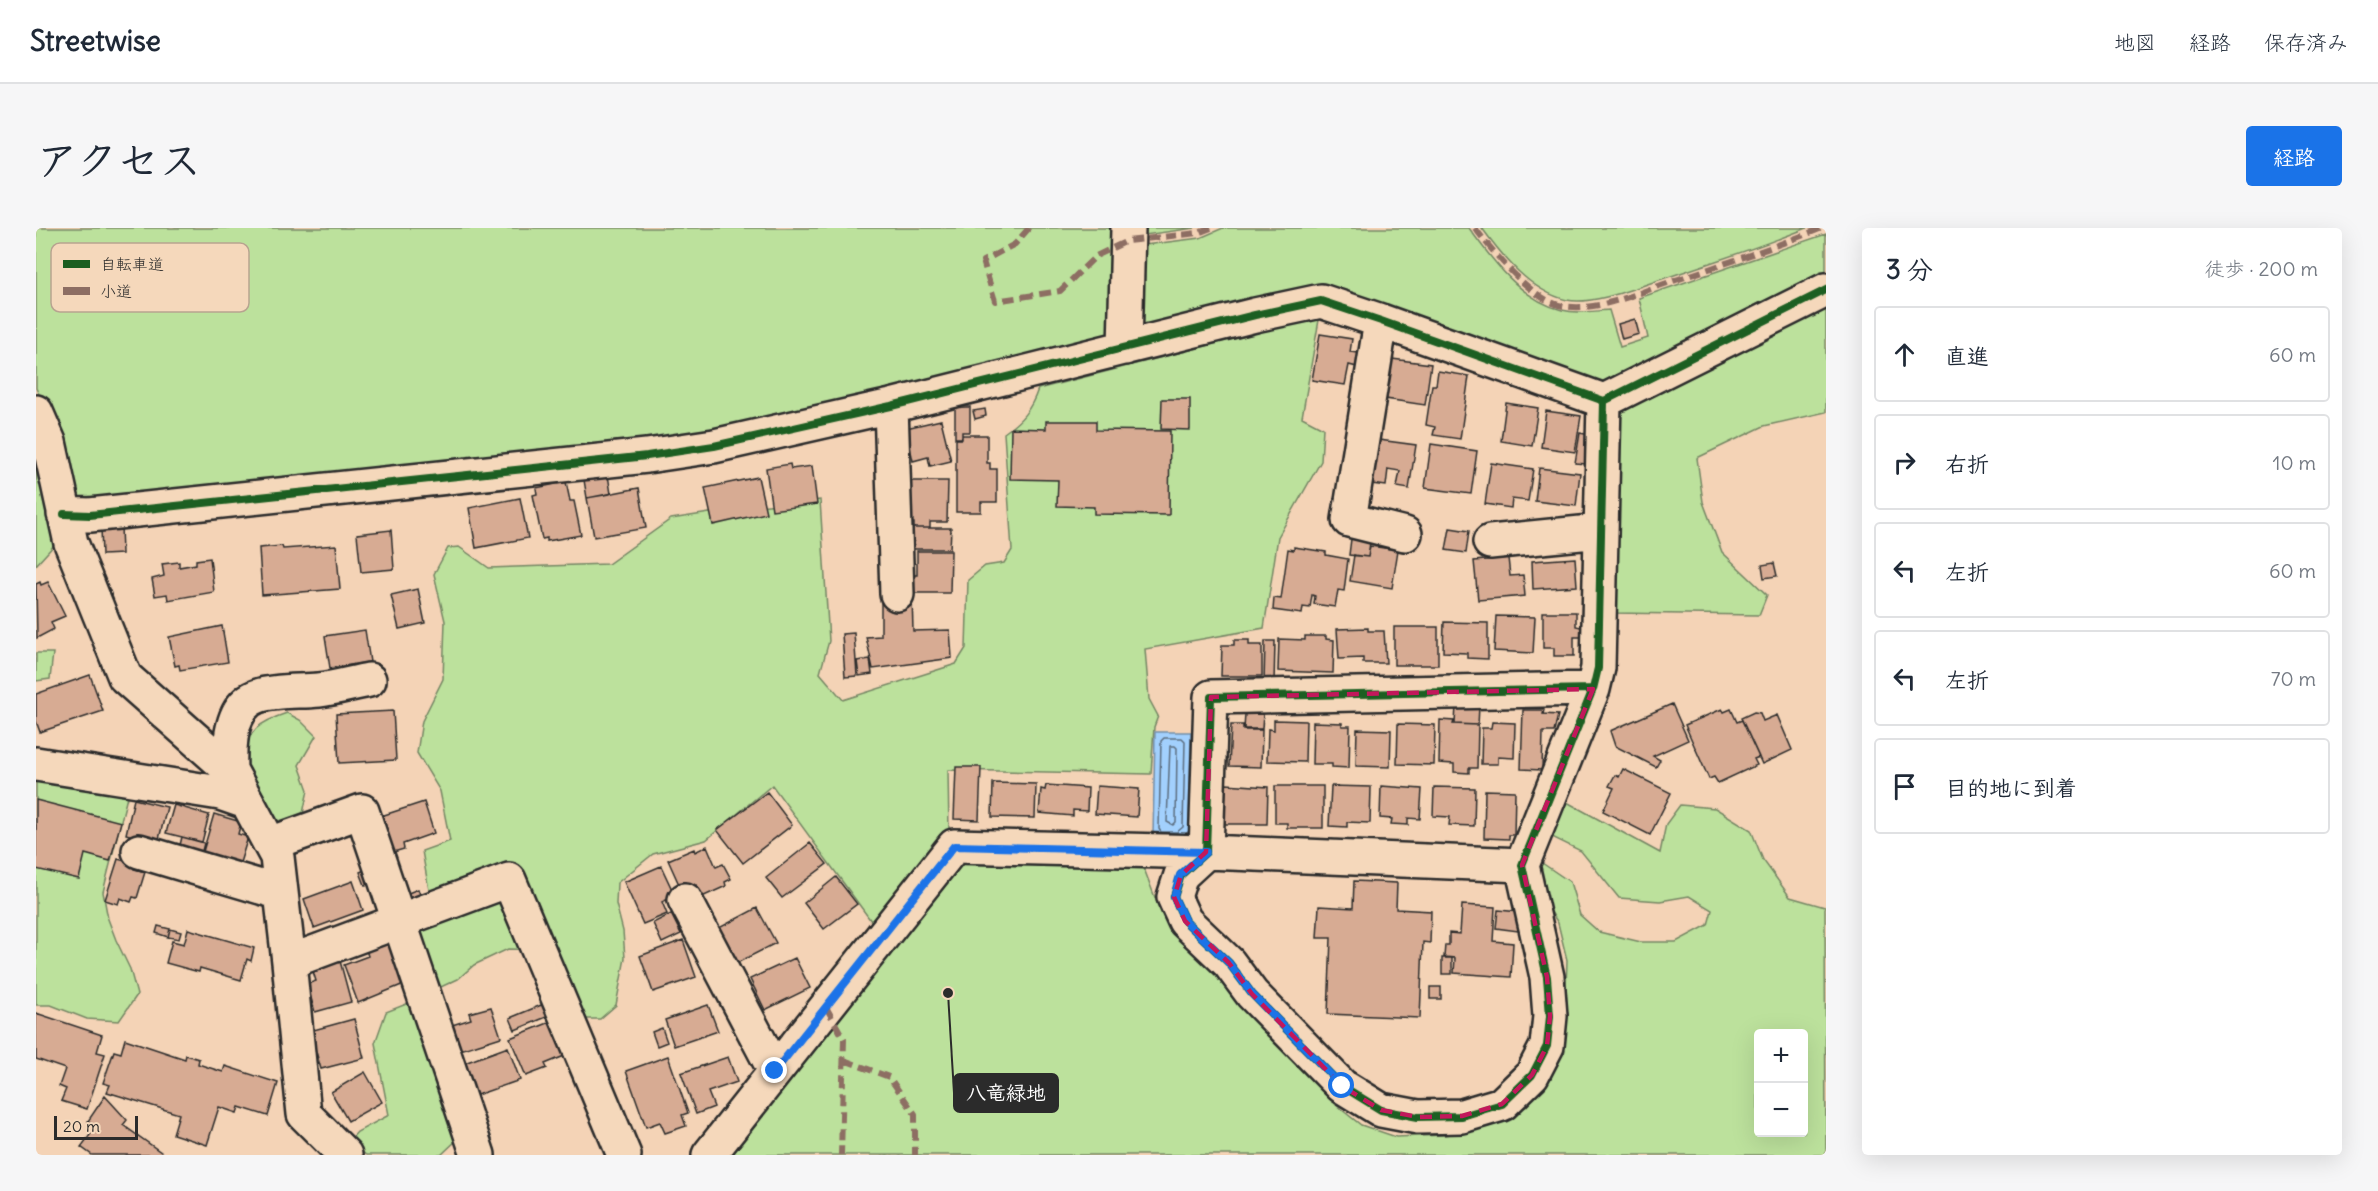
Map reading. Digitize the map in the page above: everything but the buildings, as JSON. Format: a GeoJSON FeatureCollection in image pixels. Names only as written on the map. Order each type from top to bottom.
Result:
{"type":"FeatureCollection","features":[{"type":"Feature","properties":{"kind":"street"},"geometry":{"type":"LineString","coordinates":[[1125,348],[1128,228]]}},
{"type":"Feature","properties":{"kind":"street"},"geometry":{"type":"LineString","coordinates":[[64,514],[90,515],[647,456],[714,446],[891,406],[1255,315],[1321,301],[1604,401],[1826,290]]}},
{"type":"Feature","properties":{"kind":"street"},"geometry":{"type":"LineString","coordinates":[[1381,321],[1348,520],[1405,534]]}},
{"type":"Feature","properties":{"kind":"street"},"geometry":{"type":"LineString","coordinates":[[1593,688],[1211,697],[1206,852],[1180,875],[1174,897],[1185,921],[1229,963],[1252,994],[1342,1086],[1381,1110],[1418,1117],[1462,1116],[1503,1104],[1532,1075],[1547,1046],[1550,1016],[1547,977],[1522,865],[1593,688],[1598,668],[1604,401]]}},
{"type":"Feature","properties":{"kind":"street"},"geometry":{"type":"LineString","coordinates":[[891,406],[897,594]]}},
{"type":"Feature","properties":{"kind":"street"},"geometry":{"type":"LineString","coordinates":[[36,412],[49,442],[71,543],[125,677],[230,770],[277,857],[290,962],[304,1114],[345,1155]]}},
{"type":"Feature","properties":{"kind":"street"},"geometry":{"type":"LineString","coordinates":[[1490,542],[1601,531]]}},
{"type":"Feature","properties":{"kind":"street"},"geometry":{"type":"LineString","coordinates":[[230,770],[232,729],[241,709],[255,697],[277,692],[321,690],[369,680]]}},
{"type":"Feature","properties":{"kind":"street"},"geometry":{"type":"LineString","coordinates":[[36,764],[208,791],[246,802]]}},
{"type":"Feature","properties":{"kind":"street"},"geometry":{"type":"LineString","coordinates":[[270,844],[362,812],[478,1155]]}},
{"type":"Feature","properties":{"kind":"street"},"geometry":{"type":"LineString","coordinates":[[709,1155],[954,846],[1206,852],[1522,865]]}},
{"type":"Feature","properties":{"kind":"street"},"geometry":{"type":"LineString","coordinates":[[139,851],[281,893]]}},
{"type":"Feature","properties":{"kind":"street"},"geometry":{"type":"LineString","coordinates":[[290,962],[509,880],[624,1155]]}},
{"type":"Feature","properties":{"kind":"street"},"geometry":{"type":"LineString","coordinates":[[685,900],[775,1071]]}},
{"type":"Feature","properties":{"kind":"highlighted area"},"geometry":{"type":"Polygon","coordinates":[[[1593,689],[1522,865],[1547,977],[1550,1016],[1547,1046],[1532,1075],[1502,1104],[1462,1116],[1418,1117],[1381,1110],[1342,1086],[1252,994],[1229,963],[1185,921],[1174,897],[1181,875],[1206,852],[1211,697],[1593,689]]]}},
{"type":"Feature","properties":{"kind":"green space"},"geometry":{"type":"Polygon","coordinates":[[[36,228],[1119,228],[1110,340],[711,432],[86,505],[67,495],[57,437],[36,388],[36,228]]]}},
{"type":"Feature","properties":{"kind":"green space"},"geometry":{"type":"Polygon","coordinates":[[[1137,228],[1195,228],[1137,236],[1137,228]]]}},
{"type":"Feature","properties":{"kind":"green space"},"geometry":{"type":"Polygon","coordinates":[[[1223,228],[1469,228],[1509,278],[1534,298],[1547,305],[1568,311],[1609,310],[1620,347],[1648,338],[1639,298],[1826,234],[1826,280],[1604,388],[1330,291],[1140,332],[1137,246],[1200,238],[1223,228]]]}},
{"type":"Feature","properties":{"kind":"green space"},"geometry":{"type":"Polygon","coordinates":[[[1482,228],[1807,228],[1630,290],[1603,298],[1578,301],[1554,296],[1529,281],[1508,261],[1482,228]]]}},
{"type":"Feature","properties":{"kind":"green space"},"geometry":{"type":"Polygon","coordinates":[[[1826,301],[1826,412],[1764,426],[1697,458],[1703,502],[1722,552],[1767,595],[1759,615],[1612,613],[1617,427],[1621,408],[1826,301]]]}},
{"type":"Feature","properties":{"kind":"green space"},"geometry":{"type":"Polygon","coordinates":[[[1307,320],[1319,320],[1302,417],[1323,428],[1321,461],[1278,537],[1264,628],[1145,649],[1149,699],[1158,716],[1154,727],[1151,774],[948,770],[949,833],[874,925],[772,785],[706,840],[653,854],[617,883],[616,904],[623,931],[625,958],[616,1005],[600,1019],[581,1019],[539,950],[508,949],[474,965],[458,979],[430,992],[406,925],[432,907],[422,851],[450,841],[440,791],[417,753],[422,721],[443,679],[445,621],[434,574],[448,548],[459,547],[489,568],[608,564],[671,519],[748,507],[820,500],[829,641],[820,673],[843,700],[956,664],[966,648],[968,580],[985,566],[1004,563],[1012,550],[1004,433],[1025,414],[1038,389],[1307,320]]]}},
{"type":"Feature","properties":{"kind":"green space"},"geometry":{"type":"Polygon","coordinates":[[[36,441],[57,542],[36,565],[36,441]]]}},
{"type":"Feature","properties":{"kind":"green space"},"geometry":{"type":"Polygon","coordinates":[[[36,653],[53,653],[50,679],[36,681],[36,653]]]}},
{"type":"Feature","properties":{"kind":"green space"},"geometry":{"type":"Polygon","coordinates":[[[287,713],[300,720],[316,736],[299,765],[308,790],[301,823],[280,834],[239,757],[257,728],[287,713]]]}},
{"type":"Feature","properties":{"kind":"green space"},"geometry":{"type":"Polygon","coordinates":[[[36,773],[129,789],[103,892],[108,919],[130,969],[137,995],[119,1021],[87,1019],[51,1005],[36,1005],[36,773]]]}},
{"type":"Feature","properties":{"kind":"green space"},"geometry":{"type":"Polygon","coordinates":[[[1565,801],[1660,853],[1666,824],[1680,805],[1715,808],[1751,830],[1763,860],[1790,897],[1825,907],[1826,1155],[726,1155],[956,859],[1143,866],[1157,903],[1171,923],[1307,1068],[1336,1105],[1361,1125],[1396,1137],[1444,1135],[1480,1128],[1526,1107],[1543,1086],[1565,1017],[1567,960],[1558,923],[1532,882],[1542,863],[1570,882],[1580,915],[1599,932],[1641,942],[1676,942],[1708,925],[1712,910],[1689,896],[1660,901],[1619,898],[1581,851],[1550,836],[1565,801]]]}},
{"type":"Feature","properties":{"kind":"green space"},"geometry":{"type":"Polygon","coordinates":[[[414,1001],[460,1137],[441,1155],[366,1155],[349,1141],[357,1132],[389,1115],[375,1043],[386,1012],[414,1001]]]}},
{"type":"Feature","properties":{"kind":"water"},"geometry":{"type":"Polygon","coordinates":[[[1155,732],[1191,732],[1189,831],[1180,838],[1153,837],[1155,732]]]}},
{"type":"Feature","properties":{"kind":"marked path"},"geometry":{"type":"LineString","coordinates":[[1029,228],[1015,244],[983,261],[995,301],[1060,291],[1096,256],[1127,241],[1198,233],[1211,228]]}},
{"type":"Feature","properties":{"kind":"marked path"},"geometry":{"type":"LineString","coordinates":[[1475,228],[1492,250],[1526,285],[1551,302],[1577,307],[1618,300],[1822,228]]}},
{"type":"Feature","properties":{"kind":"marked path"},"geometry":{"type":"LineString","coordinates":[[826,1007],[844,1039],[841,1155]]}},
{"type":"Feature","properties":{"kind":"marked path"},"geometry":{"type":"LineString","coordinates":[[844,1060],[889,1077],[915,1114],[915,1155]]}},
{"type":"Feature","properties":{"kind":"cycle path"},"geometry":{"type":"LineString","coordinates":[[64,514],[90,515],[647,456],[714,446],[891,406],[1255,315],[1321,301],[1604,401],[1826,290]]}},
{"type":"Feature","properties":{"kind":"cycle path"},"geometry":{"type":"LineString","coordinates":[[1593,689],[1211,697],[1206,852],[1181,875],[1174,897],[1185,921],[1229,963],[1252,994],[1342,1086],[1381,1110],[1418,1117],[1462,1116],[1502,1104],[1532,1075],[1547,1046],[1550,1016],[1547,977],[1522,865],[1593,689],[1598,668],[1604,401]]}},
{"type":"Feature","properties":{"kind":"place","name":"八竜緑地"},"geometry":{"type":"Point","coordinates":[948,993]}},
{"type":"Feature","properties":{"kind":"route"},"geometry":{"type":"LineString","coordinates":[[775,1071],[954,846],[1206,852],[1180,875],[1174,897],[1185,921],[1229,963],[1252,994],[1342,1086]]}}]}
